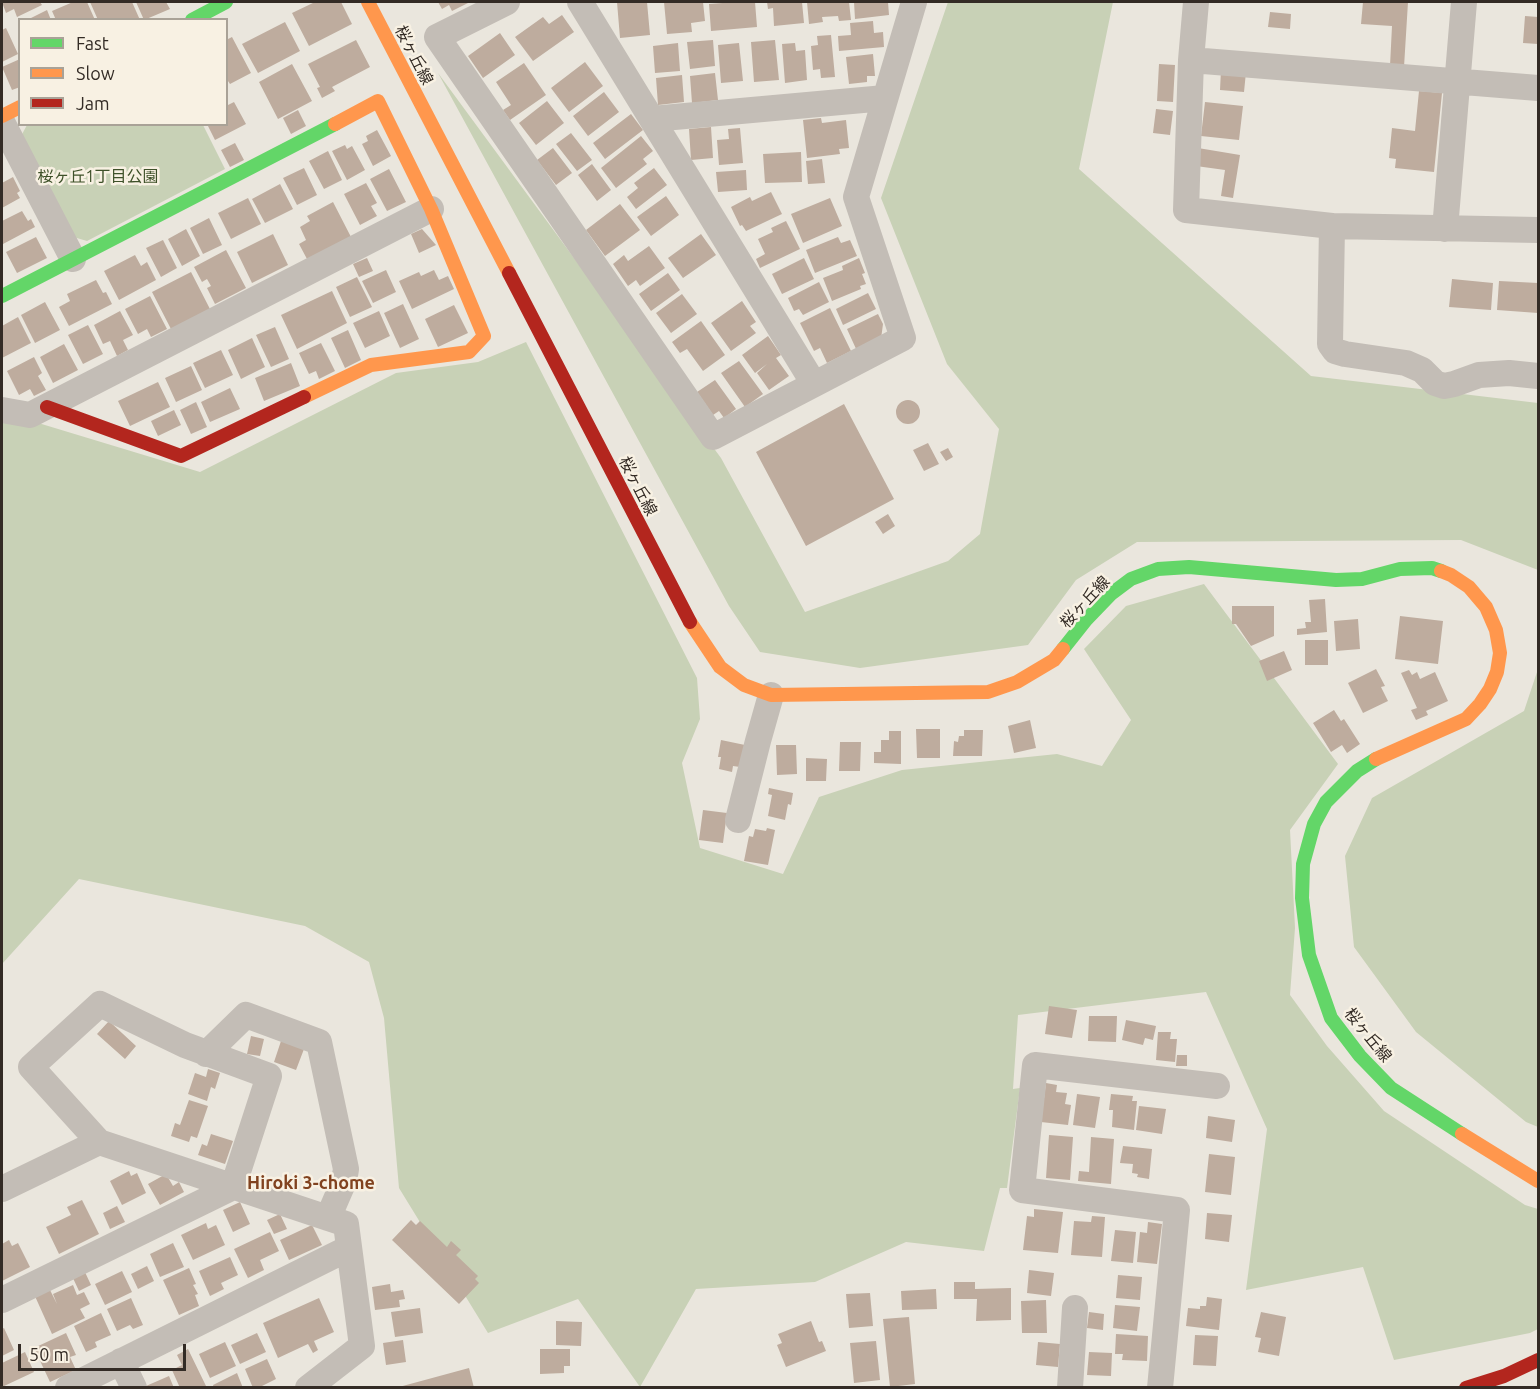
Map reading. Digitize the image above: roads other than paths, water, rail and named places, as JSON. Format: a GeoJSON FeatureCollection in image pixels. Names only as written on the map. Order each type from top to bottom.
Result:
{"type":"FeatureCollection","features":[{"type":"Feature","properties":{"kind":"street"},"geometry":{"type":"LineString","coordinates":[[192,13],[226,2]]}},
{"type":"Feature","properties":{"kind":"street","name":"桜ヶ丘線"},"geometry":{"type":"LineString","coordinates":[[368,2],[691,625],[720,667],[744,685],[771,695],[988,692],[1017,682],[1054,660],[1086,620],[1111,594],[1131,579],[1158,569],[1189,567],[1336,580],[1362,579],[1400,569],[1432,568],[1451,575],[1469,587],[1486,607],[1496,630],[1500,653],[1497,672],[1490,689],[1466,719],[1380,757],[1357,771],[1326,802],[1314,824],[1303,864],[1302,898],[1309,955],[1331,1018],[1359,1056],[1391,1088],[1527,1175],[1539,1180]]}},
{"type":"Feature","properties":{"kind":"street"},"geometry":{"type":"LineString","coordinates":[[507,2],[437,37],[713,437],[903,338],[856,197],[914,2]]}},
{"type":"Feature","properties":{"kind":"street"},"geometry":{"type":"LineString","coordinates":[[580,2],[814,384]]}},
{"type":"Feature","properties":{"kind":"street"},"geometry":{"type":"LineString","coordinates":[[1196,2],[1191,60],[1186,210],[1332,226],[1539,230]]}},
{"type":"Feature","properties":{"kind":"street"},"geometry":{"type":"LineString","coordinates":[[1445,229],[1464,2]]}},
{"type":"Feature","properties":{"kind":"street"},"geometry":{"type":"LineString","coordinates":[[1191,60],[1539,88]]}},
{"type":"Feature","properties":{"kind":"street"},"geometry":{"type":"LineString","coordinates":[[652,118],[885,98]]}},
{"type":"Feature","properties":{"kind":"street"},"geometry":{"type":"LineString","coordinates":[[2,296],[378,101],[431,210],[484,336],[469,352],[371,365],[181,456],[47,406]]}},
{"type":"Feature","properties":{"kind":"street"},"geometry":{"type":"LineString","coordinates":[[2,116],[18,108]]}},
{"type":"Feature","properties":{"kind":"street"},"geometry":{"type":"LineString","coordinates":[[2,122],[73,259]]}},
{"type":"Feature","properties":{"kind":"street"},"geometry":{"type":"LineString","coordinates":[[2,410],[30,415],[431,210]]}},
{"type":"Feature","properties":{"kind":"street"},"geometry":{"type":"LineString","coordinates":[[1332,226],[1330,344],[1335,351],[1406,363],[1422,370],[1435,383],[1444,386],[1479,375],[1509,373],[1539,376]]}},
{"type":"Feature","properties":{"kind":"street"},"geometry":{"type":"LineString","coordinates":[[738,820],[771,695]]}},
{"type":"Feature","properties":{"kind":"street"},"geometry":{"type":"LineString","coordinates":[[2,1300],[233,1187],[268,1076],[206,1054],[100,1004],[31,1068],[99,1142],[233,1187],[346,1224],[363,1346],[308,1388]]}},
{"type":"Feature","properties":{"kind":"street"},"geometry":{"type":"LineString","coordinates":[[206,1054],[246,1015],[319,1042],[345,1169],[344,1181],[328,1218]]}},
{"type":"Feature","properties":{"kind":"street"},"geometry":{"type":"LineString","coordinates":[[1160,1388],[1177,1210],[1022,1190],[1035,1065],[1217,1086]]}},
{"type":"Feature","properties":{"kind":"street"},"geometry":{"type":"LineString","coordinates":[[2,1189],[99,1142]]}},
{"type":"Feature","properties":{"kind":"street"},"geometry":{"type":"LineString","coordinates":[[68,1388],[349,1248]]}},
{"type":"Feature","properties":{"kind":"street"},"geometry":{"type":"LineString","coordinates":[[1070,1388],[1075,1308]]}},
{"type":"Feature","properties":{"kind":"street"},"geometry":{"type":"LineString","coordinates":[[1466,1388],[1504,1376],[1539,1359]]}},
{"type":"Feature","properties":{"kind":"street"},"geometry":{"type":"LineString","coordinates":[[122,1361],[134,1388]]}},
{"type":"Feature","properties":{"kind":"district","name":"Hiroki 3-chome"},"geometry":{"type":"Point","coordinates":[311,1183]}},
{"type":"Feature","properties":{"kind":"park label","name":"桜ヶ丘1丁目公園"},"geometry":{"type":"Point","coordinates":[98,177]}}]}
